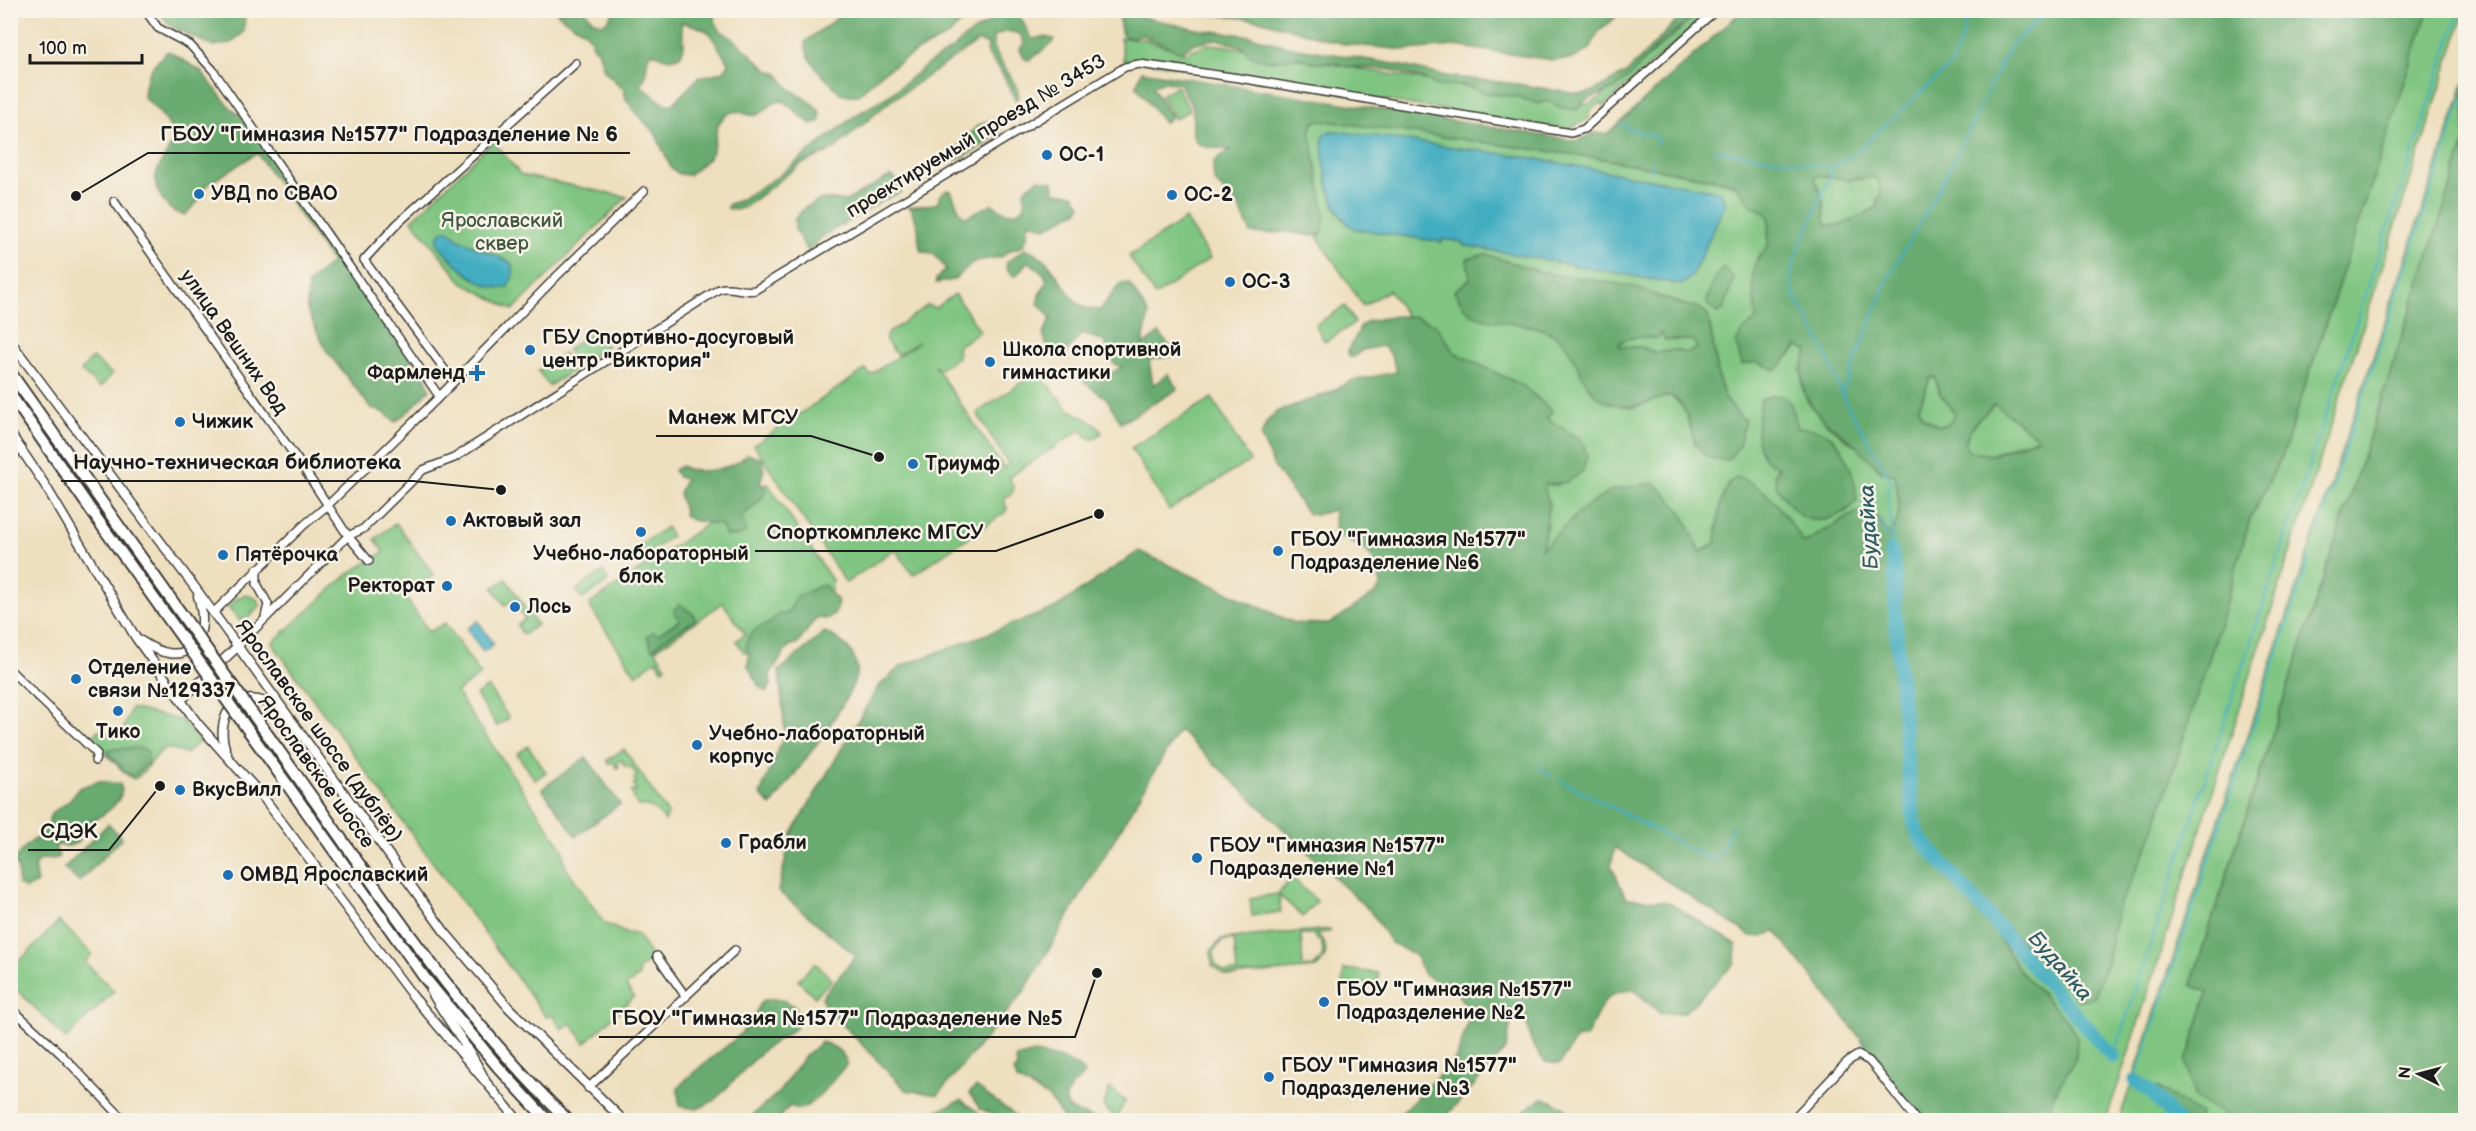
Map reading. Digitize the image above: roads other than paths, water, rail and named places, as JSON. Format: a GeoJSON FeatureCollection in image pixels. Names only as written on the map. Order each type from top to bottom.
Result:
{"type":"FeatureCollection","features":[{"type":"Feature","properties":{"kind":"main road","name":"Ярославское шоссе"},"geometry":{"type":"LineString","coordinates":[[10,372],[435,969],[509,1059],[568,1120]]}},
{"type":"Feature","properties":{"kind":"main road","name":"Ярославское шоссе"},"geometry":{"type":"LineString","coordinates":[[10,394],[100,524],[424,977],[498,1067],[547,1120]]}},
{"type":"Feature","properties":{"kind":"street"},"geometry":{"type":"LineString","coordinates":[[145,10],[158,28],[190,45],[213,70],[440,396]]}},
{"type":"Feature","properties":{"kind":"street","name":"проектируемый проезд № 3453"},"geometry":{"type":"LineString","coordinates":[[238,646],[348,536],[363,529],[423,470],[454,458],[668,324],[719,289],[733,287],[748,291],[755,290],[1125,67],[1139,64],[1239,78],[1571,133],[1584,129],[1716,10]]}},
{"type":"Feature","properties":{"kind":"street"},"geometry":{"type":"LineString","coordinates":[[453,381],[364,260],[397,224],[576,63]]}},
{"type":"Feature","properties":{"kind":"street"},"geometry":{"type":"LineString","coordinates":[[213,613],[440,396],[556,276],[644,191]]}},
{"type":"Feature","properties":{"kind":"street","name":"улица Вешних Вод"},"geometry":{"type":"LineString","coordinates":[[114,201],[348,536],[369,561]]}},
{"type":"Feature","properties":{"kind":"street","name":"Ярославское шоссе (дублёр)"},"geometry":{"type":"LineString","coordinates":[[10,341],[196,588],[444,931],[477,972],[588,1089],[623,1120]]}},
{"type":"Feature","properties":{"kind":"street"},"geometry":{"type":"LineString","coordinates":[[10,433],[136,638],[198,724],[230,758],[294,837],[411,994],[492,1093],[518,1120]]}},
{"type":"Feature","properties":{"kind":"street"},"geometry":{"type":"LineString","coordinates":[[10,458],[21,448]]}},
{"type":"Feature","properties":{"kind":"street"},"geometry":{"type":"LineString","coordinates":[[257,569],[255,575],[257,584],[268,604],[263,621]]}},
{"type":"Feature","properties":{"kind":"street"},"geometry":{"type":"LineString","coordinates":[[136,638],[151,648],[164,652],[189,650],[201,636],[203,615],[196,588]]}},
{"type":"Feature","properties":{"kind":"street"},"geometry":{"type":"LineString","coordinates":[[181,700],[238,646]]}},
{"type":"Feature","properties":{"kind":"street"},"geometry":{"type":"LineString","coordinates":[[10,670],[97,754],[95,761]]}},
{"type":"Feature","properties":{"kind":"street"},"geometry":{"type":"LineString","coordinates":[[230,758],[222,739],[222,728],[228,712],[238,703],[245,700],[261,701],[290,717]]}},
{"type":"Feature","properties":{"kind":"street"},"geometry":{"type":"LineString","coordinates":[[588,1089],[735,950]]}},
{"type":"Feature","properties":{"kind":"street"},"geometry":{"type":"LineString","coordinates":[[657,957],[686,997]]}},
{"type":"Feature","properties":{"kind":"street"},"geometry":{"type":"LineString","coordinates":[[424,977],[441,1009],[471,1052],[492,1093]]}},
{"type":"Feature","properties":{"kind":"street"},"geometry":{"type":"LineString","coordinates":[[10,1007],[61,1054],[124,1120]]}},
{"type":"Feature","properties":{"kind":"street"},"geometry":{"type":"LineString","coordinates":[[1791,1120],[1847,1062],[1858,1055],[1869,1060],[1916,1120]]}},
{"type":"Feature","properties":{"kind":"water"},"geometry":{"type":"Polygon","coordinates":[[[1334,131],[1519,156],[1718,191],[1722,194],[1725,204],[1692,276],[1682,285],[1463,245],[1463,242],[1443,239],[1442,242],[1355,229],[1340,213],[1326,175],[1323,137],[1325,133],[1334,131]]]}},
{"type":"Feature","properties":{"kind":"water"},"geometry":{"type":"Polygon","coordinates":[[[444,230],[510,262],[513,272],[507,288],[497,288],[477,280],[450,258],[437,242],[437,238],[444,230]]]}},
{"type":"Feature","properties":{"kind":"water"},"geometry":{"type":"Polygon","coordinates":[[[478,621],[494,644],[483,652],[467,629],[478,621]]]}},
{"type":"Feature","properties":{"kind":"waterway","name":"Будайка"},"geometry":{"type":"LineString","coordinates":[[1892,551],[1893,536],[1887,489],[1892,483],[1842,395],[1824,348],[1794,295],[1790,278],[1794,260],[1834,167],[1857,152],[1952,64],[1965,28],[1960,10]]}},
{"type":"Feature","properties":{"kind":"waterway"},"geometry":{"type":"LineString","coordinates":[[1842,395],[1888,278],[1929,207],[2008,49],[2048,10]]}},
{"type":"Feature","properties":{"kind":"waterway"},"geometry":{"type":"LineString","coordinates":[[2113,1057],[2460,10]]}},
{"type":"Feature","properties":{"kind":"waterway"},"geometry":{"type":"LineString","coordinates":[[2318,530],[2466,87]]}},
{"type":"Feature","properties":{"kind":"waterway"},"geometry":{"type":"LineString","coordinates":[[1622,125],[1657,137],[1656,144]]}},
{"type":"Feature","properties":{"kind":"waterway"},"geometry":{"type":"LineString","coordinates":[[1714,150],[1833,167]]}},
{"type":"Feature","properties":{"kind":"waterway"},"geometry":{"type":"LineString","coordinates":[[1651,171],[1653,163]]}},
{"type":"Feature","properties":{"kind":"waterway"},"geometry":{"type":"LineString","coordinates":[[1882,520],[1891,549]]}},
{"type":"Feature","properties":{"kind":"waterway","name":"Будайка"},"geometry":{"type":"LineString","coordinates":[[1892,551],[1907,758],[1914,823],[1920,838],[2113,1057]]}},
{"type":"Feature","properties":{"kind":"waterway"},"geometry":{"type":"LineString","coordinates":[[2135,1081],[2309,559]]}},
{"type":"Feature","properties":{"kind":"waterway"},"geometry":{"type":"LineString","coordinates":[[1538,767],[1552,776]]}},
{"type":"Feature","properties":{"kind":"waterway"},"geometry":{"type":"LineString","coordinates":[[1560,780],[1710,859],[1716,860],[1734,826]]}},
{"type":"Feature","properties":{"kind":"waterway","name":"Будайка"},"geometry":{"type":"LineString","coordinates":[[2135,1081],[2151,1092],[2176,1120]]}},
{"type":"Feature","properties":{"kind":"place","name":"ОС-1"},"geometry":{"type":"Point","coordinates":[1047,155]}},
{"type":"Feature","properties":{"kind":"place","name":"УВД по СВАО"},"geometry":{"type":"Point","coordinates":[199,194]}},
{"type":"Feature","properties":{"kind":"place","name":"ОС-2"},"geometry":{"type":"Point","coordinates":[1172,195]}},
{"type":"Feature","properties":{"kind":"place","name":"ГБОУ \"Гимназия №1577\" Подразделение № 6"},"geometry":{"type":"Point","coordinates":[76,196]}},
{"type":"Feature","properties":{"kind":"place","name":"ОС-3"},"geometry":{"type":"Point","coordinates":[1230,282]}},
{"type":"Feature","properties":{"kind":"place","name":"ГБУ Спортивно-досуговый центр \"Виктория\""},"geometry":{"type":"Point","coordinates":[530,350]}},
{"type":"Feature","properties":{"kind":"place","name":"Школа спортивной гимнастики"},"geometry":{"type":"Point","coordinates":[990,362]}},
{"type":"Feature","properties":{"kind":"place","name":"Фармленд"},"geometry":{"type":"Point","coordinates":[477,373]}},
{"type":"Feature","properties":{"kind":"place","name":"Чижик"},"geometry":{"type":"Point","coordinates":[180,422]}},
{"type":"Feature","properties":{"kind":"place","name":"Манеж МГСУ"},"geometry":{"type":"Point","coordinates":[879,457]}},
{"type":"Feature","properties":{"kind":"place","name":"Триумф"},"geometry":{"type":"Point","coordinates":[913,464]}},
{"type":"Feature","properties":{"kind":"place","name":"Научно-техническая библиотека"},"geometry":{"type":"Point","coordinates":[501,490]}},
{"type":"Feature","properties":{"kind":"place","name":"Спорткомплекс МГСУ"},"geometry":{"type":"Point","coordinates":[1099,514]}},
{"type":"Feature","properties":{"kind":"place","name":"Актовый зал"},"geometry":{"type":"Point","coordinates":[451,521]}},
{"type":"Feature","properties":{"kind":"place","name":"Учебно-лабораторный блок"},"geometry":{"type":"Point","coordinates":[641,532]}},
{"type":"Feature","properties":{"kind":"place","name":"ГБОУ \"Гимназия №1577\" Подразделение №6"},"geometry":{"type":"Point","coordinates":[1278,551]}},
{"type":"Feature","properties":{"kind":"place","name":"Пятёрочка"},"geometry":{"type":"Point","coordinates":[223,555]}},
{"type":"Feature","properties":{"kind":"place","name":"Ректорат"},"geometry":{"type":"Point","coordinates":[447,586]}},
{"type":"Feature","properties":{"kind":"place","name":"Лось"},"geometry":{"type":"Point","coordinates":[515,607]}},
{"type":"Feature","properties":{"kind":"place","name":"Отделение связи №129337"},"geometry":{"type":"Point","coordinates":[76,679]}},
{"type":"Feature","properties":{"kind":"place","name":"Тико"},"geometry":{"type":"Point","coordinates":[118,711]}},
{"type":"Feature","properties":{"kind":"place","name":"Учебно-лабораторный корпус"},"geometry":{"type":"Point","coordinates":[697,745]}},
{"type":"Feature","properties":{"kind":"place","name":"СДЭК"},"geometry":{"type":"Point","coordinates":[160,786]}},
{"type":"Feature","properties":{"kind":"place","name":"ВкусВилл"},"geometry":{"type":"Point","coordinates":[180,790]}},
{"type":"Feature","properties":{"kind":"place","name":"Грабли"},"geometry":{"type":"Point","coordinates":[726,843]}},
{"type":"Feature","properties":{"kind":"place","name":"ГБОУ \"Гимназия №1577\" Подразделение №1"},"geometry":{"type":"Point","coordinates":[1197,858]}},
{"type":"Feature","properties":{"kind":"place","name":"ОМВД Ярославский"},"geometry":{"type":"Point","coordinates":[228,875]}},
{"type":"Feature","properties":{"kind":"place","name":"ГБОУ \"Гимназия №1577\" Подразделение №5"},"geometry":{"type":"Point","coordinates":[1097,973]}},
{"type":"Feature","properties":{"kind":"place","name":"ГБОУ \"Гимназия №1577\" Подразделение №2"},"geometry":{"type":"Point","coordinates":[1324,1002]}},
{"type":"Feature","properties":{"kind":"place","name":"ГБОУ \"Гимназия №1577\" Подразделение №3"},"geometry":{"type":"Point","coordinates":[1269,1077]}},
{"type":"Feature","properties":{"kind":"park label","name":"Ярославский сквер"},"geometry":{"type":"Point","coordinates":[502,232]}}]}
